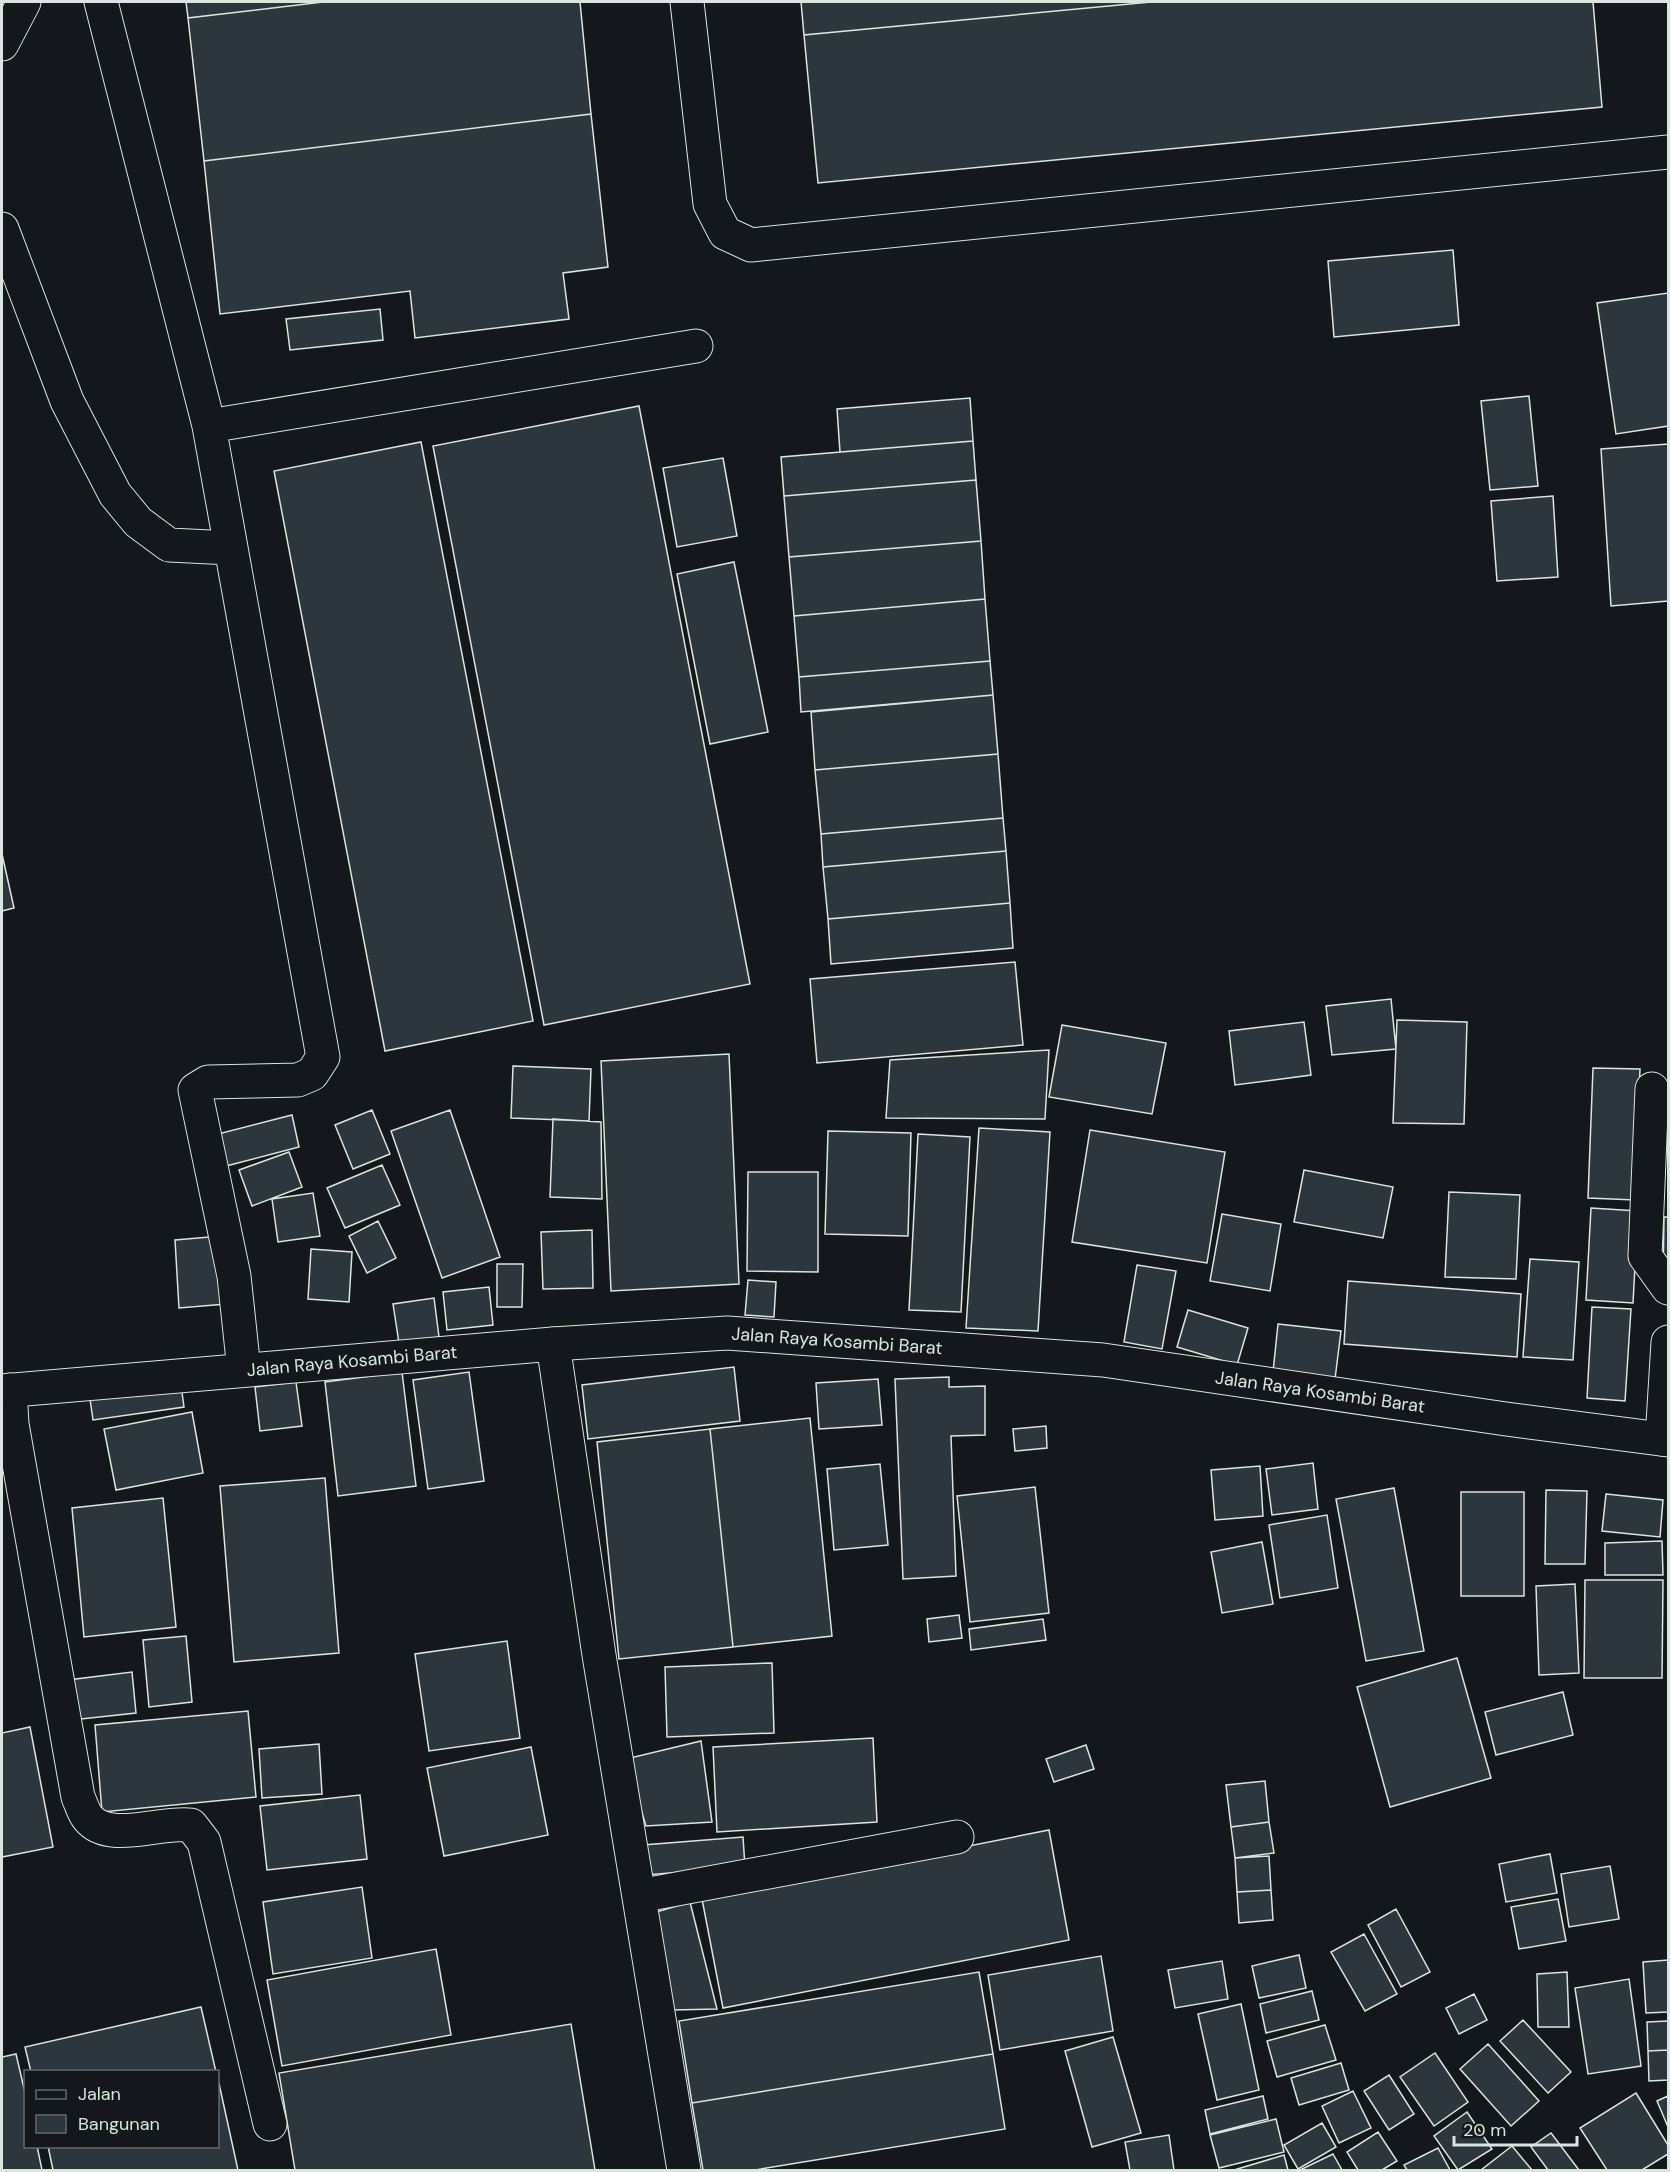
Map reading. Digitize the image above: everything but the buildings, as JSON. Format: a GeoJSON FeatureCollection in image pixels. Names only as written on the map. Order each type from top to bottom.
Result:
{"type":"FeatureCollection","features":[{"type":"Feature","properties":{"kind":"main road"},"geometry":{"type":"LineString","coordinates":[[2,44],[24,2]]}},
{"type":"Feature","properties":{"kind":"main road"},"geometry":{"type":"LineString","coordinates":[[101,2],[209,426],[324,1057],[312,1074],[298,1080],[208,1082],[195,1090],[234,1276],[244,1370]]}},
{"type":"Feature","properties":{"kind":"main road"},"geometry":{"type":"LineString","coordinates":[[687,2],[710,204],[725,232],[751,245],[1668,152]]}},
{"type":"Feature","properties":{"kind":"main road"},"geometry":{"type":"LineString","coordinates":[[2,229],[67,401],[115,494],[138,522],[169,545],[231,548]]}},
{"type":"Feature","properties":{"kind":"main road"},"geometry":{"type":"LineString","coordinates":[[209,426],[696,346]]}},
{"type":"Feature","properties":{"kind":"main road"},"geometry":{"type":"LineString","coordinates":[[1652,1089],[1645,1256],[1668,1288]]}},
{"type":"Feature","properties":{"kind":"main road","name":"Jalan Raya Kosambi Barat"},"geometry":{"type":"LineString","coordinates":[[6,1391],[553,1344],[727,1332],[1102,1360],[1506,1419],[1665,1439]]}},
{"type":"Feature","properties":{"kind":"main road"},"geometry":{"type":"LineString","coordinates":[[1665,1439],[1668,1342]]}},
{"type":"Feature","properties":{"kind":"main road"},"geometry":{"type":"LineString","coordinates":[[553,1344],[597,1644],[684,2170]]}},
{"type":"Feature","properties":{"kind":"main road"},"geometry":{"type":"LineString","coordinates":[[6,1391],[78,1797],[86,1816],[101,1829],[121,1831],[177,1823],[191,1825],[204,1842],[270,2124]]}},
{"type":"Feature","properties":{"kind":"main road"},"geometry":{"type":"LineString","coordinates":[[639,1896],[957,1837]]}}]}
